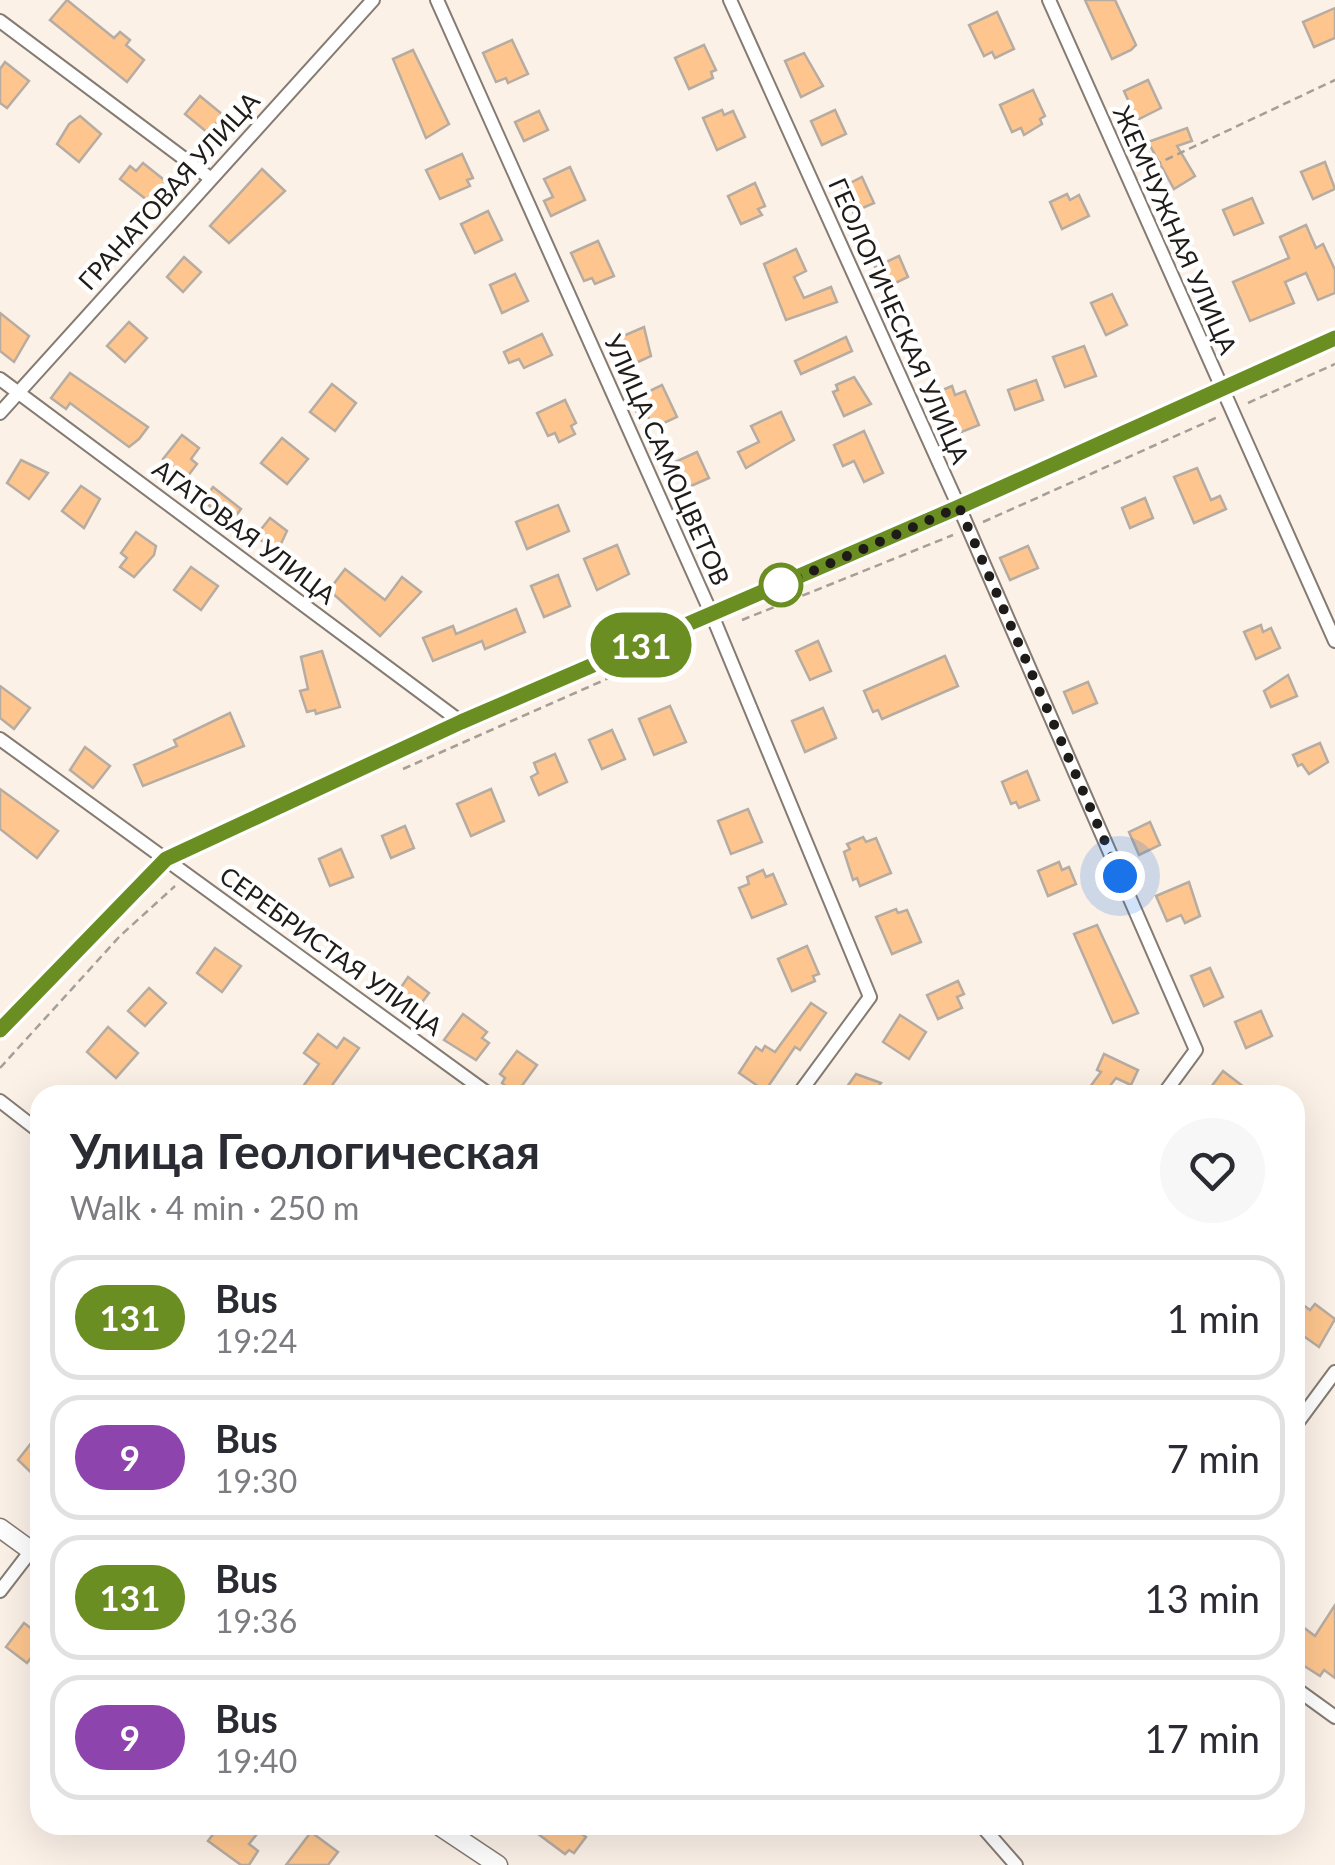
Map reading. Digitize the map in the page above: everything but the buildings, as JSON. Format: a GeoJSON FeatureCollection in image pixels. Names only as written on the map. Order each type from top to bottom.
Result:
{"type":"FeatureCollection","features":[{"type":"Feature","properties":{"kind":"street","name":"ГРАНАТОВАЯ УЛИЦА"},"geometry":{"type":"LineString","coordinates":[[0,413],[373,0]]}},
{"type":"Feature","properties":{"kind":"street","name":"УЛИЦА САМОЦВЕТОВ"},"geometry":{"type":"LineString","coordinates":[[437,0],[715,622],[870,998],[805,1085]]}},
{"type":"Feature","properties":{"kind":"street","name":"ГЕОЛОГИЧЕСКАЯ УЛИЦА"},"geometry":{"type":"LineString","coordinates":[[730,0],[959,507],[1196,1050],[1171,1085]]}},
{"type":"Feature","properties":{"kind":"street","name":"ЖЕМЧУЖНАЯ УЛИЦА"},"geometry":{"type":"LineString","coordinates":[[1049,0],[1335,641]]}},
{"type":"Feature","properties":{"kind":"street"},"geometry":{"type":"LineString","coordinates":[[0,21],[210,178]]}},
{"type":"Feature","properties":{"kind":"street"},"geometry":{"type":"LineString","coordinates":[[1,1028],[166,859],[461,722],[715,622],[1335,338]]}},
{"type":"Feature","properties":{"kind":"street","name":"АГАТОВАЯ УЛИЦА"},"geometry":{"type":"LineString","coordinates":[[0,379],[461,722]]}},
{"type":"Feature","properties":{"kind":"street","name":"СЕРЕБРИСТАЯ УЛИЦА"},"geometry":{"type":"LineString","coordinates":[[0,739],[476,1085]]}},
{"type":"Feature","properties":{"kind":"street"},"geometry":{"type":"LineString","coordinates":[[0,1101],[30,1124]]}},
{"type":"Feature","properties":{"kind":"street"},"geometry":{"type":"LineString","coordinates":[[1305,1412],[1335,1372]]}},
{"type":"Feature","properties":{"kind":"street"},"geometry":{"type":"LineString","coordinates":[[0,1528],[30,1545]]}},
{"type":"Feature","properties":{"kind":"street"},"geometry":{"type":"LineString","coordinates":[[0,1591],[30,1557]]}},
{"type":"Feature","properties":{"kind":"street"},"geometry":{"type":"LineString","coordinates":[[1305,1695],[1335,1717]]}},
{"type":"Feature","properties":{"kind":"street"},"geometry":{"type":"LineString","coordinates":[[453,1835],[498,1865]]}},
{"type":"Feature","properties":{"kind":"street"},"geometry":{"type":"LineString","coordinates":[[990,1835],[1016,1865]]}},
{"type":"Feature","properties":{"kind":"path"},"geometry":{"type":"LineString","coordinates":[[1128,178],[1335,80]]}},
{"type":"Feature","properties":{"kind":"path"},"geometry":{"type":"LineString","coordinates":[[715,622],[967,529],[1335,364]]}},
{"type":"Feature","properties":{"kind":"path"},"geometry":{"type":"LineString","coordinates":[[396,772],[647,662]]}},
{"type":"Feature","properties":{"kind":"path"},"geometry":{"type":"LineString","coordinates":[[0,1068],[120,936],[188,874]]}},
{"type":"Feature","properties":{"kind":"bus line","name":"131"},"geometry":{"type":"LineString","coordinates":[[0,1030],[166,859],[461,722],[959,507],[1335,338]]}},
{"type":"Feature","properties":{"kind":"route"},"geometry":{"type":"LineString","coordinates":[[781,585],[959,507],[1120,876]]}}]}
